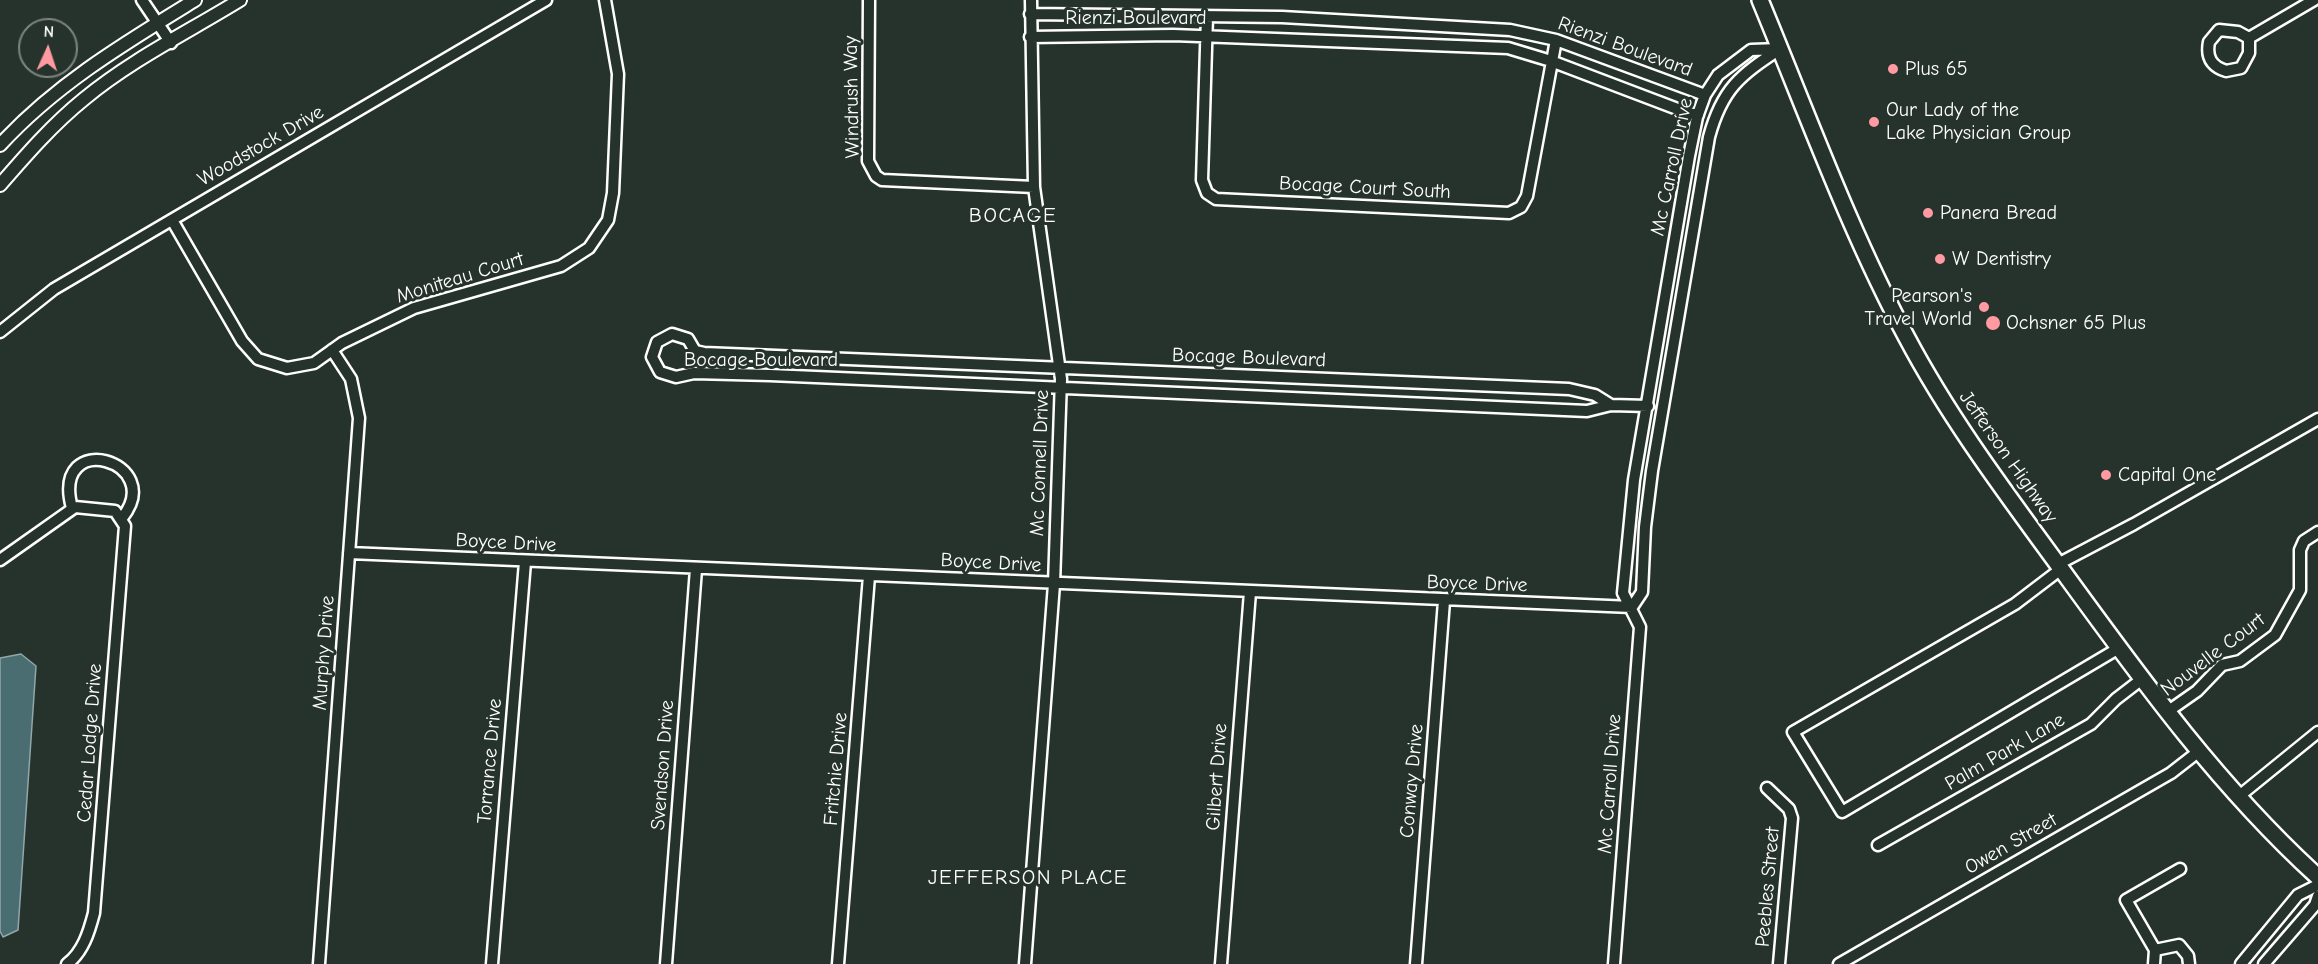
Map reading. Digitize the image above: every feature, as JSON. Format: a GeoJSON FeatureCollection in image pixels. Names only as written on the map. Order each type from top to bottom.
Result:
{"type":"FeatureCollection","features":[{"type":"Feature","properties":{"kind":"main road","name":"Jefferson Highway"},"geometry":{"type":"LineString","coordinates":[[1760,0],[1863,247],[1907,339],[1968,440],[2142,680],[2198,753],[2238,797],[2318,877]]}},
{"type":"Feature","properties":{"kind":"street"},"geometry":{"type":"LineString","coordinates":[[142,0],[171,43]]}},
{"type":"Feature","properties":{"kind":"street"},"geometry":{"type":"LineString","coordinates":[[0,146],[43,103],[86,69],[195,0]]}},
{"type":"Feature","properties":{"kind":"street"},"geometry":{"type":"LineString","coordinates":[[0,185],[44,136],[83,99],[126,68],[240,0]]}},
{"type":"Feature","properties":{"kind":"street","name":"Woodstock Drive"},"geometry":{"type":"LineString","coordinates":[[0,332],[54,289],[546,0]]}},
{"type":"Feature","properties":{"kind":"street","name":"Moniteau Court"},"geometry":{"type":"LineString","coordinates":[[172,220],[242,340],[258,359],[287,368],[314,363],[367,330],[414,308],[561,266],[589,248],[608,220],[614,193],[618,74],[605,0]]}},
{"type":"Feature","properties":{"kind":"street","name":"Windrush Way"},"geometry":{"type":"LineString","coordinates":[[869,0],[868,161],[876,176],[882,180],[1034,187]]}},
{"type":"Feature","properties":{"kind":"street","name":"Mc Connell Drive"},"geometry":{"type":"LineString","coordinates":[[1025,964],[1054,584],[1060,387],[1034,187],[1031,0]]}},
{"type":"Feature","properties":{"kind":"street"},"geometry":{"type":"LineString","coordinates":[[2250,38],[2314,0]]}},
{"type":"Feature","properties":{"kind":"street","name":"Rienzi Boulevard"},"geometry":{"type":"LineString","coordinates":[[1030,14],[1207,16],[1479,27],[1556,40],[1705,94]]}},
{"type":"Feature","properties":{"kind":"street"},"geometry":{"type":"LineString","coordinates":[[1206,36],[1207,16]]}},
{"type":"Feature","properties":{"kind":"street"},"geometry":{"type":"LineString","coordinates":[[2219,30],[2238,32],[2250,38],[2249,53],[2241,68],[2226,71],[2213,65],[2209,58],[2209,42],[2219,30]]}},
{"type":"Feature","properties":{"kind":"street","name":"Rienzi Boulevard"},"geometry":{"type":"LineString","coordinates":[[1030,37],[1206,36],[1508,48],[1551,61],[1698,115]]}},
{"type":"Feature","properties":{"kind":"street","name":"Bocage Court South"},"geometry":{"type":"LineString","coordinates":[[1206,36],[1202,180],[1207,193],[1216,199],[1509,213],[1521,207],[1527,196],[1551,61]]}},
{"type":"Feature","properties":{"kind":"street"},"geometry":{"type":"LineString","coordinates":[[1551,61],[1556,40]]}},
{"type":"Feature","properties":{"kind":"street","name":"Mc Carroll Drive"},"geometry":{"type":"LineString","coordinates":[[1614,964],[1640,627],[1623,593],[1634,480],[1648,406],[1665,290],[1698,115],[1705,94],[1718,75],[1751,50],[1780,49]]}},
{"type":"Feature","properties":{"kind":"street","name":"Mc Carroll Drive"},"geometry":{"type":"LineString","coordinates":[[1632,608],[1642,592],[1645,527],[1652,471],[1709,137],[1716,110],[1732,84],[1748,69],[1780,49]]}},
{"type":"Feature","properties":{"kind":"street","name":"Bocage Boulevard"},"geometry":{"type":"LineString","coordinates":[[1611,405],[1595,395],[1569,389],[704,353],[695,351],[688,339],[672,334],[657,342],[652,357],[660,372],[676,377],[694,374],[759,375],[1587,411],[1611,405],[1648,406]]}},
{"type":"Feature","properties":{"kind":"street","name":"Murphy Drive"},"geometry":{"type":"LineString","coordinates":[[319,964],[359,418],[351,379],[332,350]]}},
{"type":"Feature","properties":{"kind":"street"},"geometry":{"type":"LineString","coordinates":[[2119,648],[1842,812],[1793,732],[2015,604],[2059,567],[2318,418]]}},
{"type":"Feature","properties":{"kind":"street"},"geometry":{"type":"LineString","coordinates":[[0,560],[72,508],[115,511],[122,518],[131,506],[132,491],[128,474],[116,464],[96,458],[78,465],[70,479],[68,494],[72,508]]}},
{"type":"Feature","properties":{"kind":"street","name":"Cedar Lodge Drive"},"geometry":{"type":"LineString","coordinates":[[67,964],[75,958],[88,936],[94,914],[125,526],[122,518]]}},
{"type":"Feature","properties":{"kind":"street","name":"Nouvelle Court"},"geometry":{"type":"LineString","coordinates":[[2167,712],[2197,691],[2222,665],[2240,661],[2275,635],[2300,590],[2300,550],[2304,541],[2318,532]]}},
{"type":"Feature","properties":{"kind":"street","name":"Boyce Drive"},"geometry":{"type":"LineString","coordinates":[[349,553],[1632,608]]}},
{"type":"Feature","properties":{"kind":"street","name":"Torrance Drive"},"geometry":{"type":"LineString","coordinates":[[492,964],[525,561]]}},
{"type":"Feature","properties":{"kind":"street","name":"Svendson Drive"},"geometry":{"type":"LineString","coordinates":[[666,964],[696,569]]}},
{"type":"Feature","properties":{"kind":"street","name":"Fritchie Drive"},"geometry":{"type":"LineString","coordinates":[[838,964],[869,576]]}},
{"type":"Feature","properties":{"kind":"street","name":"Gilbert Drive"},"geometry":{"type":"LineString","coordinates":[[1221,964],[1250,592]]}},
{"type":"Feature","properties":{"kind":"street","name":"Conway Drive"},"geometry":{"type":"LineString","coordinates":[[1416,964],[1444,601]]}},
{"type":"Feature","properties":{"kind":"street","name":"Palm Park Lane"},"geometry":{"type":"LineString","coordinates":[[1878,845],[2091,724],[2116,699],[2142,680]]}},
{"type":"Feature","properties":{"kind":"street"},"geometry":{"type":"LineString","coordinates":[[2238,797],[2318,732]]}},
{"type":"Feature","properties":{"kind":"street","name":"Owen Street"},"geometry":{"type":"LineString","coordinates":[[1839,964],[2171,773],[2198,753]]}},
{"type":"Feature","properties":{"kind":"street","name":"Peebles Street"},"geometry":{"type":"LineString","coordinates":[[1767,788],[1789,809],[1792,818],[1779,964]]}},
{"type":"Feature","properties":{"kind":"street"},"geometry":{"type":"LineString","coordinates":[[2154,964],[2155,950],[2126,900],[2180,869]]}},
{"type":"Feature","properties":{"kind":"street"},"geometry":{"type":"LineString","coordinates":[[2241,964],[2298,895],[2318,885]]}},
{"type":"Feature","properties":{"kind":"street"},"geometry":{"type":"LineString","coordinates":[[2264,964],[2315,905],[2318,897]]}},
{"type":"Feature","properties":{"kind":"street"},"geometry":{"type":"LineString","coordinates":[[2155,950],[2180,945],[2188,956],[2189,964]]}},
{"type":"Feature","properties":{"kind":"water"},"geometry":{"type":"Polygon","coordinates":[[[21,654],[36,666],[18,930],[3,937],[0,931],[0,658],[21,654]]]}},
{"type":"Feature","properties":{"kind":"place","name":"Plus 65"},"geometry":{"type":"Point","coordinates":[1893,69]}},
{"type":"Feature","properties":{"kind":"place","name":"Our Lady of the Lake Physician Group"},"geometry":{"type":"Point","coordinates":[1874,122]}},
{"type":"Feature","properties":{"kind":"place","name":"Panera Bread"},"geometry":{"type":"Point","coordinates":[1928,213]}},
{"type":"Feature","properties":{"kind":"place","name":"W Dentistry"},"geometry":{"type":"Point","coordinates":[1940,259]}},
{"type":"Feature","properties":{"kind":"place","name":"Pearson's Travel World"},"geometry":{"type":"Point","coordinates":[1984,307]}},
{"type":"Feature","properties":{"kind":"place","name":"Ochsner 65 Plus"},"geometry":{"type":"Point","coordinates":[1993,323]}},
{"type":"Feature","properties":{"kind":"place","name":"Capital One"},"geometry":{"type":"Point","coordinates":[2106,475]}},
{"type":"Feature","properties":{"kind":"district","name":"BOCAGE"},"geometry":{"type":"Point","coordinates":[1013,216]}},
{"type":"Feature","properties":{"kind":"district","name":"JEFFERSON PLACE"},"geometry":{"type":"Point","coordinates":[1028,878]}}]}
